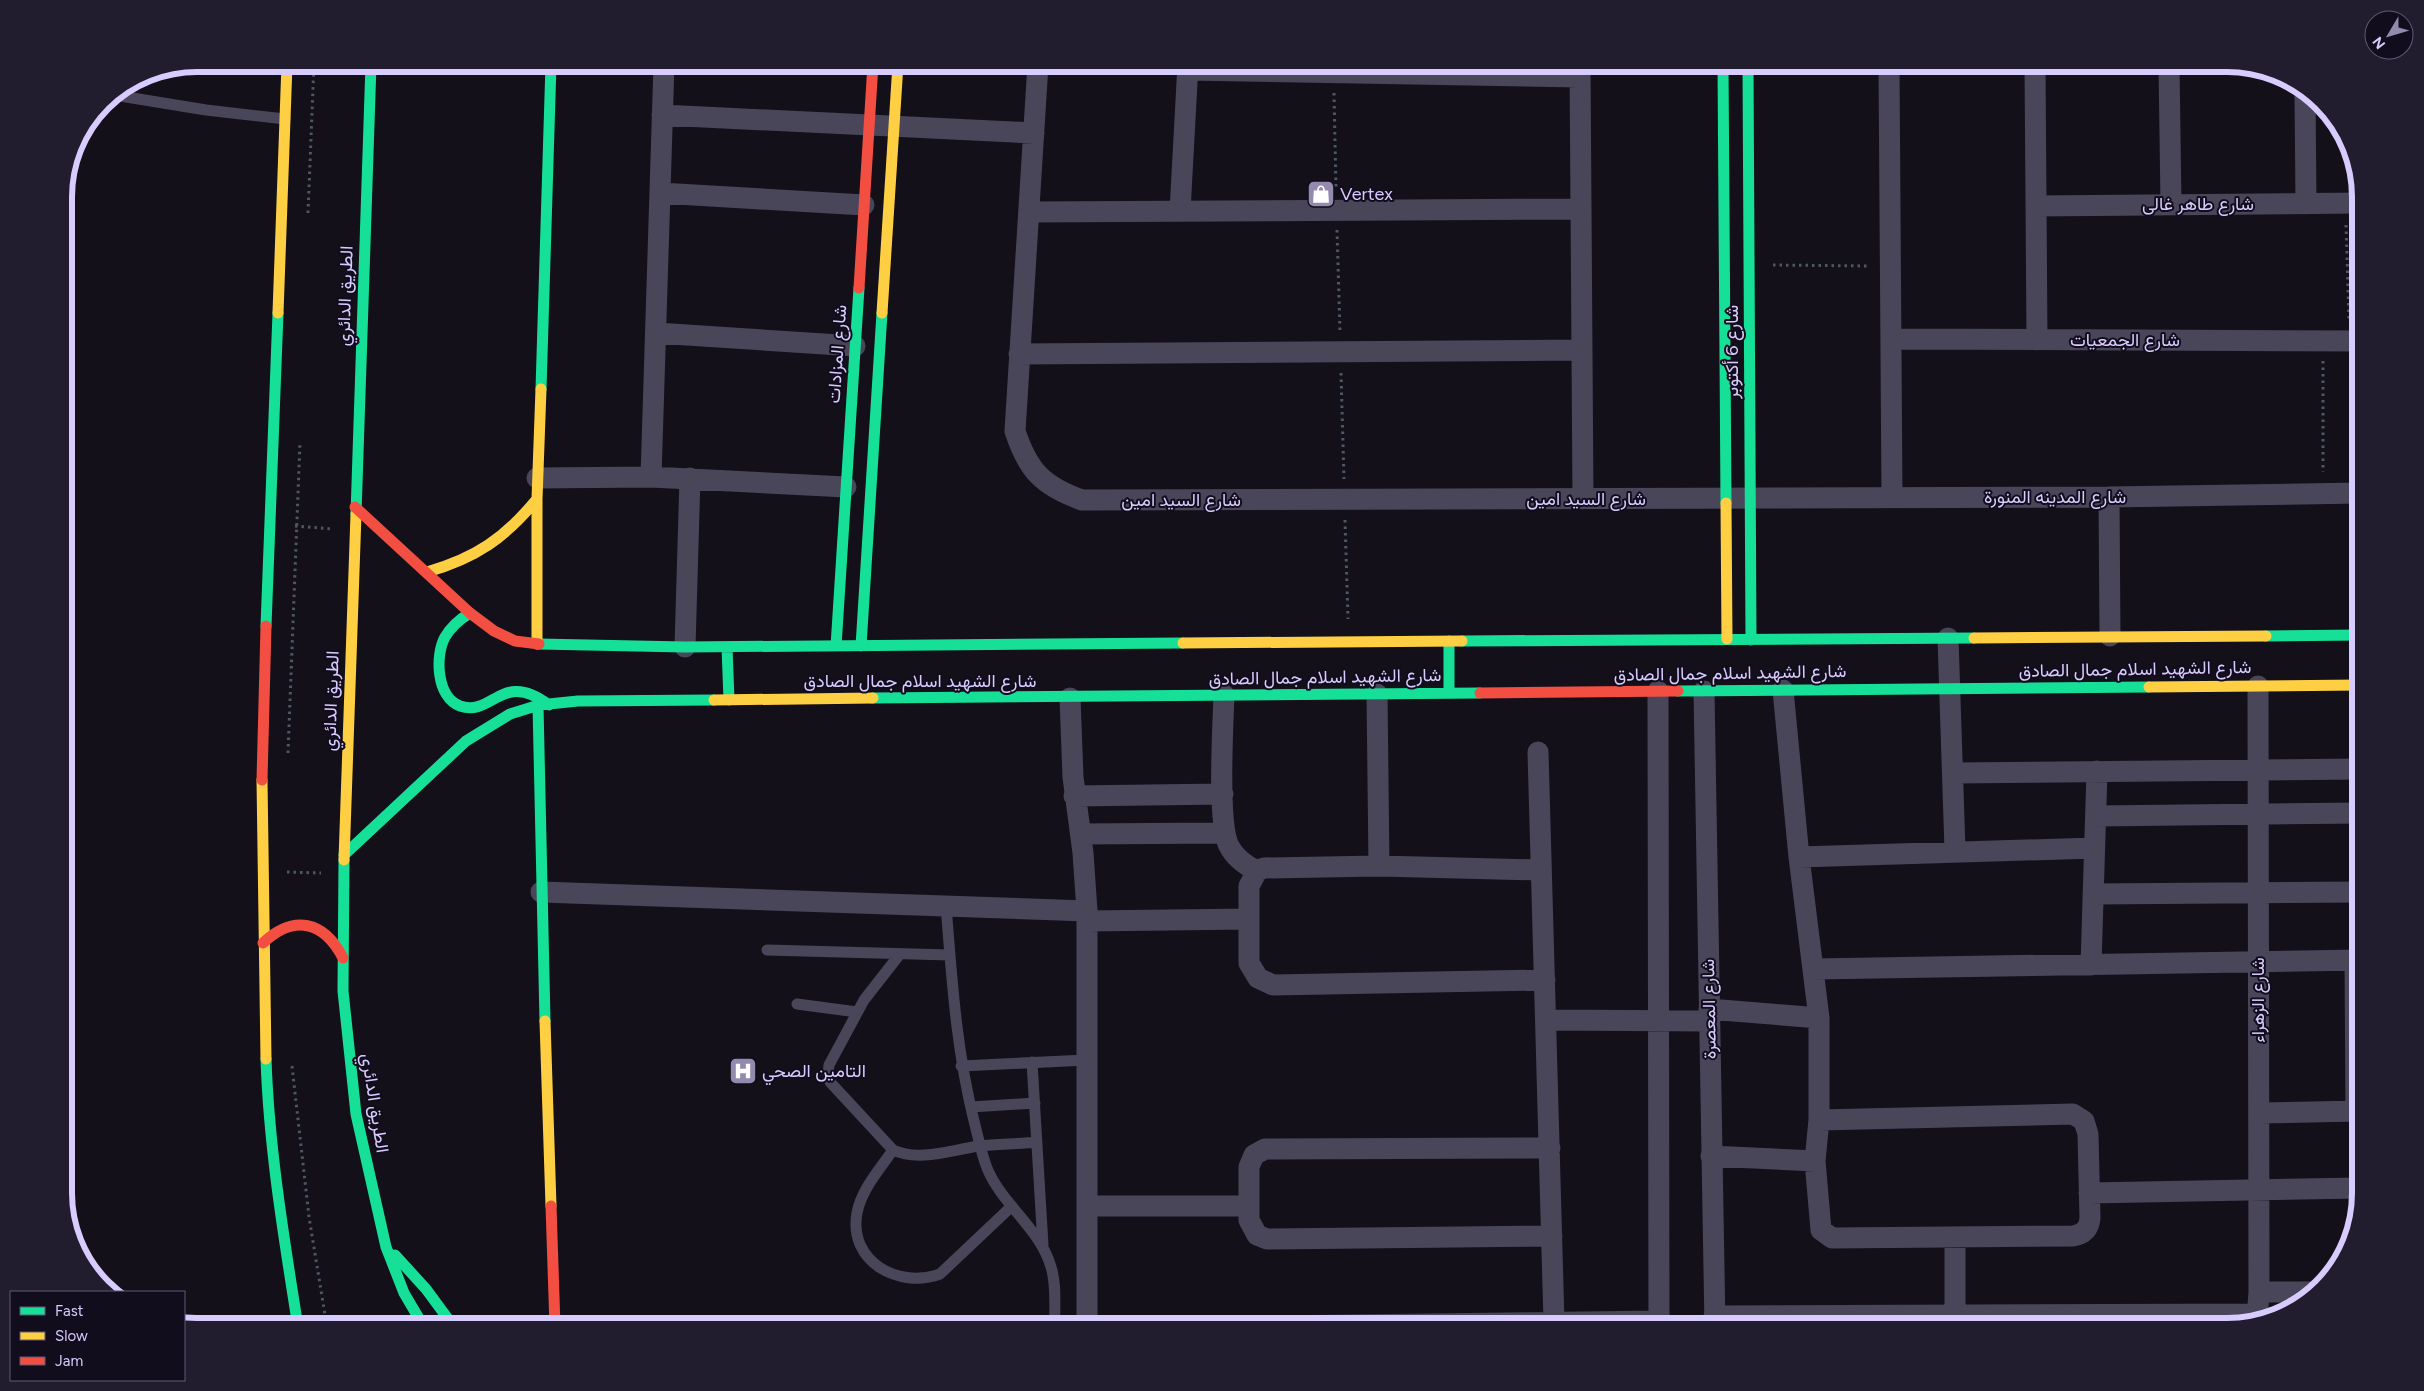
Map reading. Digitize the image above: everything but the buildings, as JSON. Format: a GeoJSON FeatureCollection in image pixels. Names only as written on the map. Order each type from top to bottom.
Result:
{"type":"FeatureCollection","features":[{"type":"Feature","properties":{"kind":"street"},"geometry":{"type":"LineString","coordinates":[[286,72],[262,742],[263,943],[267,1098],[280,1214],[297,1318]]}},
{"type":"Feature","properties":{"kind":"street","name":"الطريق الدائري"},"geometry":{"type":"LineString","coordinates":[[370,72],[344,855],[343,991],[356,1114],[386,1248],[404,1293],[419,1318]]}},
{"type":"Feature","properties":{"kind":"street"},"geometry":{"type":"LineString","coordinates":[[537,644],[536,499],[551,72]]}},
{"type":"Feature","properties":{"kind":"street"},"geometry":{"type":"LineString","coordinates":[[651,476],[664,72]]}},
{"type":"Feature","properties":{"kind":"street","name":"شارع المزادات"},"geometry":{"type":"LineString","coordinates":[[836,646],[872,72]]}},
{"type":"Feature","properties":{"kind":"street"},"geometry":{"type":"LineString","coordinates":[[861,646],[897,72]]}},
{"type":"Feature","properties":{"kind":"street","name":"شارع السيد امين"},"geometry":{"type":"LineString","coordinates":[[1038,72],[1015,431],[1023,456],[1038,476],[1058,492],[1082,500],[1750,499]]}},
{"type":"Feature","properties":{"kind":"street"},"geometry":{"type":"LineString","coordinates":[[1180,211],[1188,72]]}},
{"type":"Feature","properties":{"kind":"street"},"geometry":{"type":"LineString","coordinates":[[1580,72],[1583,499]]}},
{"type":"Feature","properties":{"kind":"street","name":"شارع 6 أكتوبر"},"geometry":{"type":"LineString","coordinates":[[1723,72],[1727,640]]}},
{"type":"Feature","properties":{"kind":"street","name":"شارع 6 أكتوبر"},"geometry":{"type":"LineString","coordinates":[[1748,72],[1751,640]]}},
{"type":"Feature","properties":{"kind":"street"},"geometry":{"type":"LineString","coordinates":[[1889,72],[1892,498]]}},
{"type":"Feature","properties":{"kind":"street"},"geometry":{"type":"LineString","coordinates":[[2035,72],[2037,340]]}},
{"type":"Feature","properties":{"kind":"street"},"geometry":{"type":"LineString","coordinates":[[2170,72],[2171,205]]}},
{"type":"Feature","properties":{"kind":"street"},"geometry":{"type":"LineString","coordinates":[[2305,100],[2306,204]]}},
{"type":"Feature","properties":{"kind":"street"},"geometry":{"type":"LineString","coordinates":[[662,115],[1034,134]]}},
{"type":"Feature","properties":{"kind":"street"},"geometry":{"type":"LineString","coordinates":[[660,193],[864,205]]}},
{"type":"Feature","properties":{"kind":"street","name":"شارع طاهر غالى"},"geometry":{"type":"LineString","coordinates":[[2036,206],[2351,203]]}},
{"type":"Feature","properties":{"kind":"street"},"geometry":{"type":"LineString","coordinates":[[1029,212],[1581,209]]}},
{"type":"Feature","properties":{"kind":"street"},"geometry":{"type":"LineString","coordinates":[[656,333],[855,346]]}},
{"type":"Feature","properties":{"kind":"street","name":"شارع الجمعيات"},"geometry":{"type":"LineString","coordinates":[[1891,339],[2351,341]]}},
{"type":"Feature","properties":{"kind":"street"},"geometry":{"type":"LineString","coordinates":[[1019,354],[1582,350]]}},
{"type":"Feature","properties":{"kind":"street"},"geometry":{"type":"LineString","coordinates":[[537,478],[651,476],[846,487]]}},
{"type":"Feature","properties":{"kind":"street"},"geometry":{"type":"LineString","coordinates":[[685,647],[690,478]]}},
{"type":"Feature","properties":{"kind":"street","name":"شارع المدينه المنورة"},"geometry":{"type":"LineString","coordinates":[[1750,499],[2109,497],[2351,493]]}},
{"type":"Feature","properties":{"kind":"street"},"geometry":{"type":"LineString","coordinates":[[2109,497],[2110,636]]}},
{"type":"Feature","properties":{"kind":"street"},"geometry":{"type":"LineString","coordinates":[[427,572],[478,554],[500,539],[520,520],[536,499]]}},
{"type":"Feature","properties":{"kind":"street","name":"شارع الشهيد اسلام جمال الصادق"},"geometry":{"type":"LineString","coordinates":[[355,508],[470,613],[494,631],[515,641],[537,644],[727,647],[2351,635]]}},
{"type":"Feature","properties":{"kind":"street"},"geometry":{"type":"LineString","coordinates":[[470,613],[452,626],[442,645],[439,656],[441,679],[452,700],[462,706],[469,707],[506,692],[520,691],[531,692],[544,705],[541,892],[555,1318]]}},
{"type":"Feature","properties":{"kind":"street"},"geometry":{"type":"LineString","coordinates":[[1948,638],[1955,850]]}},
{"type":"Feature","properties":{"kind":"street"},"geometry":{"type":"LineString","coordinates":[[1449,641],[1449,693]]}},
{"type":"Feature","properties":{"kind":"street"},"geometry":{"type":"LineString","coordinates":[[727,647],[729,700]]}},
{"type":"Feature","properties":{"kind":"street","name":"شارع الشهيد اسلام جمال الصادق"},"geometry":{"type":"LineString","coordinates":[[344,855],[466,741],[500,719],[544,705],[608,699],[1070,698],[2351,685]]}},
{"type":"Feature","properties":{"kind":"street","name":"شارع الزهراء"},"geometry":{"type":"LineString","coordinates":[[2258,686],[2259,1314]]}},
{"type":"Feature","properties":{"kind":"street"},"geometry":{"type":"LineString","coordinates":[[1783,690],[1799,857],[1819,1018],[1819,1120],[1815,1161],[1821,1230],[1828,1237],[2079,1235],[2083,1233],[2089,1224],[2087,1128],[2084,1121],[2073,1114],[1819,1120]]}},
{"type":"Feature","properties":{"kind":"street"},"geometry":{"type":"LineString","coordinates":[[1658,691],[1660,1318]]}},
{"type":"Feature","properties":{"kind":"street","name":"شارع المعصرة"},"geometry":{"type":"LineString","coordinates":[[1704,691],[1714,1318]]}},
{"type":"Feature","properties":{"kind":"street"},"geometry":{"type":"LineString","coordinates":[[1377,694],[1379,866]]}},
{"type":"Feature","properties":{"kind":"street"},"geometry":{"type":"LineString","coordinates":[[1224,695],[1224,833],[1236,856],[1245,865],[1257,871],[1272,867],[1379,866],[1542,870]]}},
{"type":"Feature","properties":{"kind":"street"},"geometry":{"type":"LineString","coordinates":[[1070,698],[1074,796],[1080,834],[1087,916],[1087,1318]]}},
{"type":"Feature","properties":{"kind":"street"},"geometry":{"type":"LineString","coordinates":[[1538,752],[1554,1318]]}},
{"type":"Feature","properties":{"kind":"street"},"geometry":{"type":"LineString","coordinates":[[1953,773],[2352,769]]}},
{"type":"Feature","properties":{"kind":"street"},"geometry":{"type":"LineString","coordinates":[[2091,965],[2097,771]]}},
{"type":"Feature","properties":{"kind":"street"},"geometry":{"type":"LineString","coordinates":[[1074,796],[1223,794]]}},
{"type":"Feature","properties":{"kind":"street"},"geometry":{"type":"LineString","coordinates":[[2096,816],[2352,813]]}},
{"type":"Feature","properties":{"kind":"street"},"geometry":{"type":"LineString","coordinates":[[1080,834],[1224,833]]}},
{"type":"Feature","properties":{"kind":"street"},"geometry":{"type":"LineString","coordinates":[[1799,857],[1955,850],[2094,848]]}},
{"type":"Feature","properties":{"kind":"street"},"geometry":{"type":"LineString","coordinates":[[1257,871],[1249,886],[1249,963],[1252,971],[1258,978],[1273,985],[1545,980]]}},
{"type":"Feature","properties":{"kind":"street"},"geometry":{"type":"LineString","coordinates":[[541,892],[946,906],[1087,916],[1249,919]]}},
{"type":"Feature","properties":{"kind":"street"},"geometry":{"type":"LineString","coordinates":[[2093,894],[2352,892]]}},
{"type":"Feature","properties":{"kind":"street"},"geometry":{"type":"LineString","coordinates":[[263,943],[276,931],[284,927],[310,925],[333,940],[343,958]]}},
{"type":"Feature","properties":{"kind":"street"},"geometry":{"type":"LineString","coordinates":[[1814,969],[2352,960]]}},
{"type":"Feature","properties":{"kind":"street"},"geometry":{"type":"LineString","coordinates":[[1546,1020],[1658,1020],[1709,1015],[1819,1018]]}},
{"type":"Feature","properties":{"kind":"street"},"geometry":{"type":"LineString","coordinates":[[2258,1113],[2352,1111]]}},
{"type":"Feature","properties":{"kind":"street"},"geometry":{"type":"LineString","coordinates":[[1550,1148],[1265,1149],[1254,1155],[1251,1160],[1250,1220],[1253,1231],[1267,1239],[1552,1236]]}},
{"type":"Feature","properties":{"kind":"street"},"geometry":{"type":"LineString","coordinates":[[1711,1156],[1815,1161]]}},
{"type":"Feature","properties":{"kind":"street"},"geometry":{"type":"LineString","coordinates":[[2089,1193],[2352,1188]]}},
{"type":"Feature","properties":{"kind":"street"},"geometry":{"type":"LineString","coordinates":[[1087,1206],[1250,1206]]}},
{"type":"Feature","properties":{"kind":"street"},"geometry":{"type":"LineString","coordinates":[[1955,1315],[1956,1237]]}},
{"type":"Feature","properties":{"kind":"street"},"geometry":{"type":"LineString","coordinates":[[386,1248],[413,1273],[447,1318]]}},
{"type":"Feature","properties":{"kind":"street"},"geometry":{"type":"LineString","coordinates":[[2259,1292],[2304,1292]]}},
{"type":"Feature","properties":{"kind":"street"},"geometry":{"type":"LineString","coordinates":[[1834,1318],[1955,1315],[2244,1317]]}},
{"type":"Feature","properties":{"kind":"lane"},"geometry":{"type":"LineString","coordinates":[[123,97],[206,110],[285,119]]}},
{"type":"Feature","properties":{"kind":"lane"},"geometry":{"type":"LineString","coordinates":[[946,906],[961,1066],[981,1146],[992,1178],[1043,1247],[1050,1263],[1054,1280],[1054,1318]]}},
{"type":"Feature","properties":{"kind":"lane"},"geometry":{"type":"LineString","coordinates":[[767,950],[950,955]]}},
{"type":"Feature","properties":{"kind":"lane"},"geometry":{"type":"LineString","coordinates":[[900,954],[857,1012],[829,1065],[828,1074],[830,1082],[893,1150],[904,1156],[917,1156],[981,1146],[1037,1142]]}},
{"type":"Feature","properties":{"kind":"lane"},"geometry":{"type":"LineString","coordinates":[[796,1004],[857,1012]]}},
{"type":"Feature","properties":{"kind":"lane"},"geometry":{"type":"LineString","coordinates":[[961,1066],[1087,1060]]}},
{"type":"Feature","properties":{"kind":"lane"},"geometry":{"type":"LineString","coordinates":[[1032,1062],[1043,1247]]}},
{"type":"Feature","properties":{"kind":"lane"},"geometry":{"type":"LineString","coordinates":[[971,1107],[1035,1103]]}},
{"type":"Feature","properties":{"kind":"lane"},"geometry":{"type":"LineString","coordinates":[[893,1150],[861,1200],[857,1214],[856,1229],[860,1243],[868,1256],[880,1269],[896,1277],[927,1279],[940,1274],[1012,1206]]}},
{"type":"Feature","properties":{"kind":"path"},"geometry":{"type":"LineString","coordinates":[[308,223],[314,72]]}},
{"type":"Feature","properties":{"kind":"path"},"geometry":{"type":"LineString","coordinates":[[1749,264],[1890,266]]}},
{"type":"Feature","properties":{"kind":"path"},"geometry":{"type":"LineString","coordinates":[[2323,341],[2323,493]]}},
{"type":"Feature","properties":{"kind":"path"},"geometry":{"type":"LineString","coordinates":[[288,763],[300,439]]}},
{"type":"Feature","properties":{"kind":"path"},"geometry":{"type":"LineString","coordinates":[[270,523],[297,527],[355,529]]}},
{"type":"Feature","properties":{"kind":"path"},"geometry":{"type":"LineString","coordinates":[[284,881],[284,871],[344,872]]}},
{"type":"Feature","properties":{"kind":"path"},"geometry":{"type":"LineString","coordinates":[[291,1058],[309,1217],[326,1318]]}},
{"type":"Feature","properties":{"kind":"traffic: fast"},"geometry":{"type":"LineString","coordinates":[[356,514],[371,72]]}},
{"type":"Feature","properties":{"kind":"traffic: fast"},"geometry":{"type":"LineString","coordinates":[[541,389],[551,72]]}},
{"type":"Feature","properties":{"kind":"traffic: fast"},"geometry":{"type":"LineString","coordinates":[[1723,72],[1726,503]]}},
{"type":"Feature","properties":{"kind":"traffic: fast"},"geometry":{"type":"LineString","coordinates":[[1748,72],[1751,640]]}},
{"type":"Feature","properties":{"kind":"traffic: fast"},"geometry":{"type":"LineString","coordinates":[[836,646],[859,288]]}},
{"type":"Feature","properties":{"kind":"traffic: fast"},"geometry":{"type":"LineString","coordinates":[[266,626],[278,313]]}},
{"type":"Feature","properties":{"kind":"traffic: fast"},"geometry":{"type":"LineString","coordinates":[[861,646],[882,313]]}},
{"type":"Feature","properties":{"kind":"traffic: fast"},"geometry":{"type":"LineString","coordinates":[[470,613],[447,633],[440,654],[439,664],[442,685],[452,701],[460,706],[471,708],[509,692],[520,692],[533,695],[549,705]]}},
{"type":"Feature","properties":{"kind":"traffic: fast"},"geometry":{"type":"LineString","coordinates":[[2266,636],[2351,635]]}},
{"type":"Feature","properties":{"kind":"traffic: fast"},"geometry":{"type":"LineString","coordinates":[[1462,641],[1974,638]]}},
{"type":"Feature","properties":{"kind":"traffic: fast"},"geometry":{"type":"LineString","coordinates":[[1449,641],[1449,693]]}},
{"type":"Feature","properties":{"kind":"traffic: fast"},"geometry":{"type":"LineString","coordinates":[[539,644],[685,647],[1183,643]]}},
{"type":"Feature","properties":{"kind":"traffic: fast"},"geometry":{"type":"LineString","coordinates":[[727,647],[729,700]]}},
{"type":"Feature","properties":{"kind":"traffic: fast"},"geometry":{"type":"LineString","coordinates":[[1678,691],[2149,687]]}},
{"type":"Feature","properties":{"kind":"traffic: fast"},"geometry":{"type":"LineString","coordinates":[[873,698],[1480,693]]}},
{"type":"Feature","properties":{"kind":"traffic: fast"},"geometry":{"type":"LineString","coordinates":[[344,855],[466,741],[510,714],[539,705],[578,701],[714,700]]}},
{"type":"Feature","properties":{"kind":"traffic: fast"},"geometry":{"type":"LineString","coordinates":[[538,705],[545,1021]]}},
{"type":"Feature","properties":{"kind":"traffic: fast"},"geometry":{"type":"LineString","coordinates":[[344,860],[343,991],[356,1114],[386,1247],[404,1293],[419,1318]]}},
{"type":"Feature","properties":{"kind":"traffic: fast"},"geometry":{"type":"LineString","coordinates":[[266,1059],[274,1160],[297,1318]]}},
{"type":"Feature","properties":{"kind":"traffic: fast"},"geometry":{"type":"LineString","coordinates":[[395,1255],[426,1289],[447,1318]]}},
{"type":"Feature","properties":{"kind":"traffic: slow"},"geometry":{"type":"LineString","coordinates":[[278,313],[287,72]]}},
{"type":"Feature","properties":{"kind":"traffic: slow"},"geometry":{"type":"LineString","coordinates":[[882,313],[897,72]]}},
{"type":"Feature","properties":{"kind":"traffic: slow"},"geometry":{"type":"LineString","coordinates":[[537,644],[537,499],[541,389]]}},
{"type":"Feature","properties":{"kind":"traffic: slow"},"geometry":{"type":"LineString","coordinates":[[427,572],[460,560],[488,545],[513,525],[537,499]]}},
{"type":"Feature","properties":{"kind":"traffic: slow"},"geometry":{"type":"LineString","coordinates":[[1726,503],[1727,639]]}},
{"type":"Feature","properties":{"kind":"traffic: slow"},"geometry":{"type":"LineString","coordinates":[[344,860],[356,514]]}},
{"type":"Feature","properties":{"kind":"traffic: slow"},"geometry":{"type":"LineString","coordinates":[[1974,638],[2266,636]]}},
{"type":"Feature","properties":{"kind":"traffic: slow"},"geometry":{"type":"LineString","coordinates":[[1183,643],[1462,641]]}},
{"type":"Feature","properties":{"kind":"traffic: slow"},"geometry":{"type":"LineString","coordinates":[[2149,687],[2351,685]]}},
{"type":"Feature","properties":{"kind":"traffic: slow"},"geometry":{"type":"LineString","coordinates":[[714,700],[873,698]]}},
{"type":"Feature","properties":{"kind":"traffic: slow"},"geometry":{"type":"LineString","coordinates":[[262,780],[266,1059]]}},
{"type":"Feature","properties":{"kind":"traffic: slow"},"geometry":{"type":"LineString","coordinates":[[545,1021],[551,1206]]}},
{"type":"Feature","properties":{"kind":"traffic: jam"},"geometry":{"type":"LineString","coordinates":[[859,288],[872,72]]}},
{"type":"Feature","properties":{"kind":"traffic: jam"},"geometry":{"type":"LineString","coordinates":[[355,507],[470,613],[494,631],[515,641],[539,644]]}},
{"type":"Feature","properties":{"kind":"traffic: jam"},"geometry":{"type":"LineString","coordinates":[[262,780],[266,626]]}},
{"type":"Feature","properties":{"kind":"traffic: jam"},"geometry":{"type":"LineString","coordinates":[[1480,693],[1678,691]]}},
{"type":"Feature","properties":{"kind":"traffic: jam"},"geometry":{"type":"LineString","coordinates":[[263,943],[286,928],[297,925],[308,926],[318,929],[327,936],[343,958]]}},
{"type":"Feature","properties":{"kind":"traffic: jam"},"geometry":{"type":"LineString","coordinates":[[551,1206],[555,1318]]}},
{"type":"Feature","properties":{"kind":"place","name":"Vertex"},"geometry":{"type":"Point","coordinates":[1321,194]}},
{"type":"Feature","properties":{"kind":"place","name":"التامين الصحي"},"geometry":{"type":"Point","coordinates":[743,1071]}}]}
